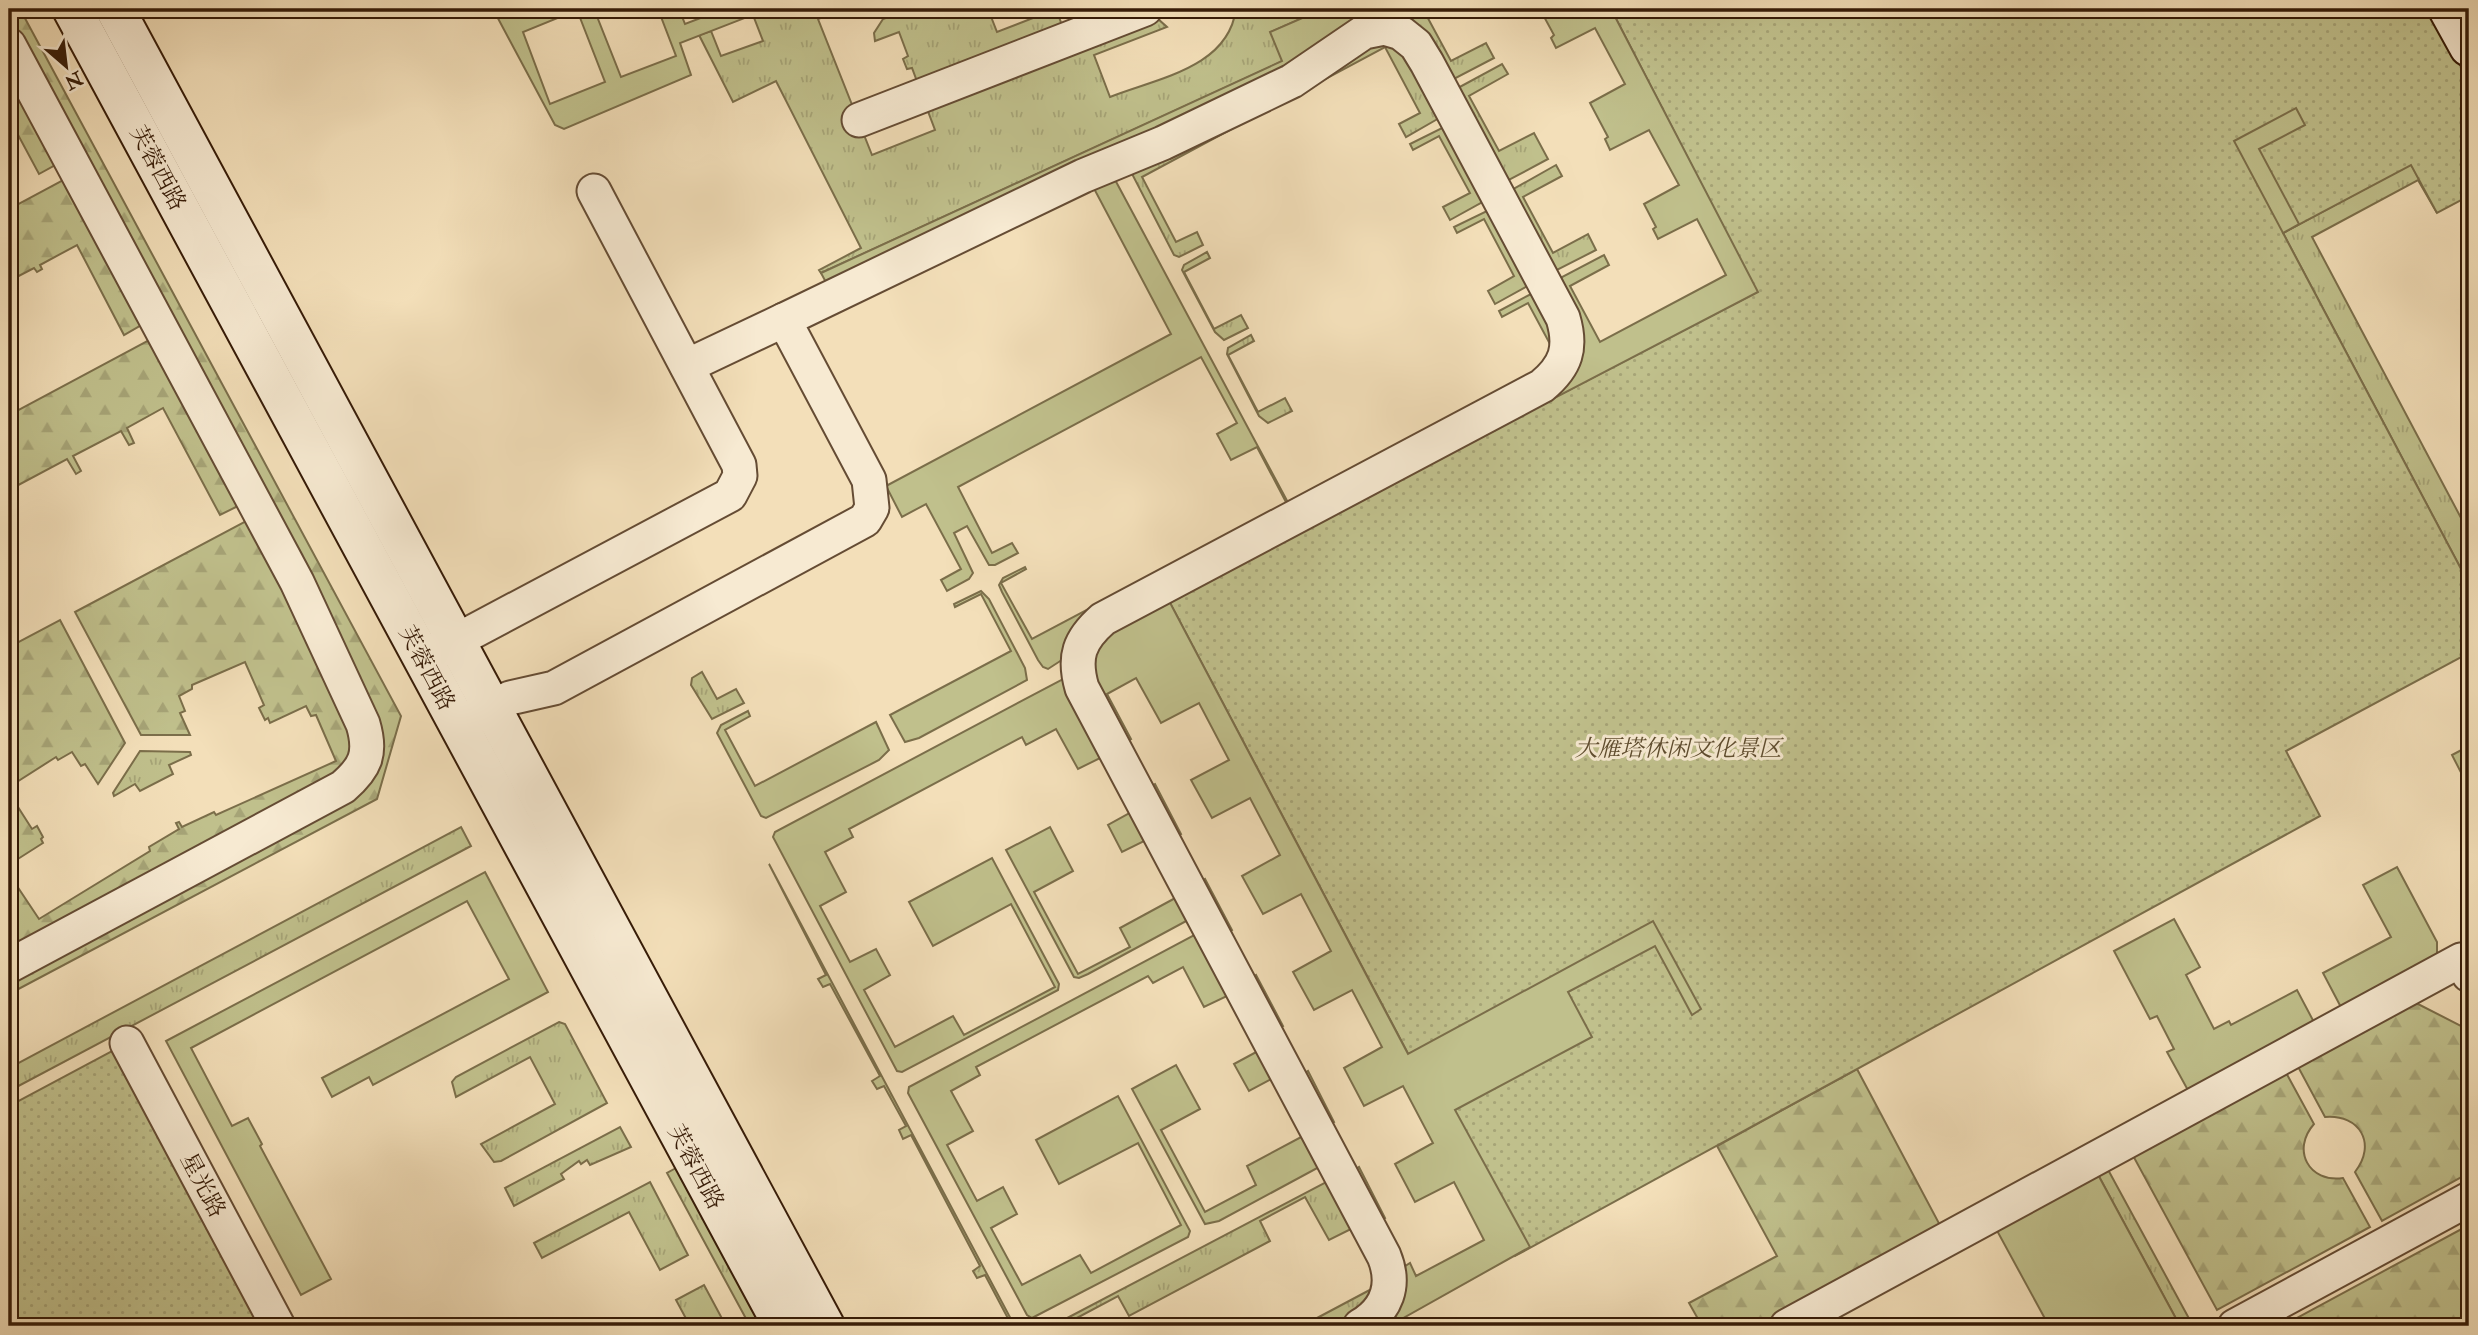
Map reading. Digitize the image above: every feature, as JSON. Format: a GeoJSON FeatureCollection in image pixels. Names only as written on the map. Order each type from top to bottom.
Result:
{"type":"FeatureCollection","features":[{"type":"Feature","properties":{"kind":"main road","name":"芙蓉西路"},"geometry":{"type":"LineString","coordinates":[[72,9],[783,1326]]}},
{"type":"Feature","properties":{"kind":"main road","name":"芙蓉西路"},"geometry":{"type":"LineString","coordinates":[[115,9],[825,1326]]}},
{"type":"Feature","properties":{"kind":"main road"},"geometry":{"type":"LineString","coordinates":[[2448,9],[2469,47]]}},
{"type":"Feature","properties":{"kind":"street"},"geometry":{"type":"LineString","coordinates":[[859,120],[1144,9]]}},
{"type":"Feature","properties":{"kind":"street"},"geometry":{"type":"LineString","coordinates":[[687,366],[1083,176],[1163,143],[1292,81],[1364,32],[1384,28],[1401,33],[1416,45],[1563,318],[1567,356],[1557,374],[1542,386],[1103,619],[1088,633],[1079,650],[1077,663],[1082,688],[1384,1256],[1390,1275],[1388,1294],[1378,1312],[1360,1326]]}},
{"type":"Feature","properties":{"kind":"street"},"geometry":{"type":"LineString","coordinates":[[9,45],[297,582],[347,685],[363,724],[369,750],[359,773],[343,787],[9,966]]}},
{"type":"Feature","properties":{"kind":"street"},"geometry":{"type":"LineString","coordinates":[[422,659],[730,495],[740,476],[739,465],[594,191]]}},
{"type":"Feature","properties":{"kind":"street"},"geometry":{"type":"LineString","coordinates":[[458,726],[520,695],[554,688],[855,528],[865,520],[872,508],[873,494],[869,480],[784,320]]}},
{"type":"Feature","properties":{"kind":"street"},"geometry":{"type":"LineString","coordinates":[[1787,1326],[2461,960],[2469,975]]}},
{"type":"Feature","properties":{"kind":"street","name":"星光路"},"geometry":{"type":"LineString","coordinates":[[127,1043],[278,1326]]}},
{"type":"Feature","properties":{"kind":"street"},"geometry":{"type":"LineString","coordinates":[[2235,1326],[2469,1199]]}},
{"type":"Feature","properties":{"kind":"green space"},"geometry":{"type":"Polygon","coordinates":[[[9,9],[20,9],[401,716],[377,799],[9,994],[9,982],[364,789],[306,567],[9,15],[9,9]]]}},
{"type":"Feature","properties":{"kind":"green space"},"geometry":{"type":"Polygon","coordinates":[[[493,9],[594,9],[621,77],[676,56],[658,9],[679,9],[685,24],[724,9],[768,9],[680,43],[691,75],[564,129],[555,125],[493,9]],[[577,10],[523,32],[550,104],[605,82],[577,10]]]}},
{"type":"Feature","properties":{"kind":"green space"},"geometry":{"type":"Polygon","coordinates":[[[768,9],[843,9],[818,19],[872,155],[935,130],[926,106],[1158,19],[1167,27],[1094,55],[1110,97],[1169,76],[1205,58],[1220,45],[1230,29],[1236,9],[1323,9],[1271,32],[1283,61],[821,273],[819,270],[861,248],[776,81],[733,102],[699,35],[711,31],[721,56],[763,41],[753,15],[768,9]]]}},
{"type":"Feature","properties":{"kind":"green space"},"geometry":{"type":"Polygon","coordinates":[[[910,9],[988,9],[997,32],[1056,9],[1063,28],[918,84],[912,68],[907,69],[903,59],[908,56],[899,32],[875,41],[874,33],[883,19],[910,9]]]}},
{"type":"Feature","properties":{"kind":"green space"},"geometry":{"type":"Polygon","coordinates":[[[1323,9],[1396,9],[1394,15],[1299,66],[829,288],[821,273],[1282,61],[1270,32],[1323,9]]]}},
{"type":"Feature","properties":{"kind":"green space"},"geometry":{"type":"Polygon","coordinates":[[[1405,9],[1423,9],[1451,61],[1486,43],[1494,58],[1450,81],[1402,17],[1405,9]]]}},
{"type":"Feature","properties":{"kind":"green space"},"geometry":{"type":"Polygon","coordinates":[[[1550,9],[1611,9],[1758,292],[1168,599],[1408,1054],[1653,921],[1701,1009],[1692,1015],[1655,946],[1568,992],[1592,1037],[1455,1110],[1530,1247],[1389,1326],[1376,1326],[1391,1308],[1091,686],[1092,640],[1550,391],[1558,280],[1562,277],[1604,255],[1609,265],[1570,286],[1600,342],[1726,275],[1697,219],[1658,239],[1653,229],[1656,227],[1644,204],[1679,185],[1649,130],[1610,150],[1605,139],[1608,137],[1590,103],[1625,84],[1595,28],[1556,48],[1551,38],[1554,35],[1542,13],[1550,9]],[[1136,678],[1107,694],[1131,739],[1123,743],[1147,788],[1155,784],[1181,834],[1173,838],[1197,884],[1205,879],[1232,930],[1225,934],[1249,980],[1256,975],[1283,1026],[1276,1030],[1300,1076],[1308,1071],[1334,1122],[1326,1126],[1351,1172],[1359,1167],[1385,1218],[1377,1222],[1402,1268],[1410,1263],[1416,1276],[1484,1240],[1454,1182],[1415,1202],[1395,1164],[1433,1143],[1403,1086],[1364,1106],[1344,1068],[1382,1047],[1352,990],[1314,1010],[1293,972],[1331,951],[1301,894],[1263,914],[1242,876],[1280,855],[1250,798],[1212,818],[1191,780],[1229,760],[1199,703],[1161,723],[1136,678]]]}},
{"type":"Feature","properties":{"kind":"green space","name":"大雁塔休闲文化景区"},"geometry":{"type":"Polygon","coordinates":[[[1611,9],[2469,9],[2469,196],[2437,213],[2411,165],[2283,233],[2469,584],[2469,653],[2286,751],[2320,816],[1515,1256],[1168,599],[1757,292],[1611,9]]]}},
{"type":"Feature","properties":{"kind":"green space"},"geometry":{"type":"Polygon","coordinates":[[[1394,39],[1441,117],[1406,137],[1399,124],[1420,113],[1385,47],[1142,177],[1176,242],[1197,232],[1203,245],[1179,257],[1174,255],[1130,170],[1340,55],[1394,39]]]}},
{"type":"Feature","properties":{"kind":"green space"},"geometry":{"type":"Polygon","coordinates":[[[1502,64],[1508,74],[1469,96],[1499,151],[1534,133],[1548,159],[1505,182],[1456,89],[1502,64]]]}},
{"type":"Feature","properties":{"kind":"green space"},"geometry":{"type":"Polygon","coordinates":[[[9,75],[57,164],[39,174],[9,118],[9,75]]]}},
{"type":"Feature","properties":{"kind":"green space"},"geometry":{"type":"Polygon","coordinates":[[[2296,108],[2305,125],[2259,149],[2299,224],[2283,233],[2234,141],[2296,108]]]}},
{"type":"Feature","properties":{"kind":"green space"},"geometry":{"type":"Polygon","coordinates":[[[1446,126],[1486,200],[1450,220],[1443,207],[1470,193],[1439,136],[1413,150],[1410,144],[1446,126]]]}},
{"type":"Feature","properties":{"kind":"green space"},"geometry":{"type":"Polygon","coordinates":[[[2411,164],[2437,213],[2418,180],[2312,237],[2469,533],[2469,584],[2283,233],[2411,164]]]}},
{"type":"Feature","properties":{"kind":"green space"},"geometry":{"type":"Polygon","coordinates":[[[1556,165],[1562,176],[1523,197],[1553,253],[1588,234],[1596,250],[1553,272],[1510,191],[1556,165]]]}},
{"type":"Feature","properties":{"kind":"green space"},"geometry":{"type":"Polygon","coordinates":[[[1113,176],[1292,510],[1048,669],[1038,660],[1002,592],[999,585],[1003,578],[1025,567],[1026,569],[1001,583],[1032,639],[1287,504],[1257,447],[1231,460],[1217,434],[1237,423],[1201,357],[958,487],[992,553],[1012,543],[1018,553],[995,565],[989,565],[967,526],[954,533],[973,573],[969,579],[947,591],[941,580],[961,569],[926,504],[902,517],[886,486],[1171,334],[1090,181],[1113,176]]]}},
{"type":"Feature","properties":{"kind":"green space"},"geometry":{"type":"Polygon","coordinates":[[[65,179],[143,324],[124,335],[77,245],[40,265],[42,269],[37,272],[34,268],[9,281],[9,209],[65,179]]]}},
{"type":"Feature","properties":{"kind":"green space"},"geometry":{"type":"Polygon","coordinates":[[[1491,209],[1531,284],[1495,304],[1488,291],[1514,276],[1484,219],[1457,233],[1454,227],[1491,209]]]}},
{"type":"Feature","properties":{"kind":"green space"},"geometry":{"type":"Polygon","coordinates":[[[1207,252],[1210,258],[1184,272],[1214,329],[1241,315],[1248,328],[1224,340],[1215,332],[1182,270],[1184,265],[1207,252]]]}},
{"type":"Feature","properties":{"kind":"green space"},"geometry":{"type":"Polygon","coordinates":[[[1531,294],[1540,294],[1557,357],[1528,303],[1502,317],[1499,311],[1531,294]]]}},
{"type":"Feature","properties":{"kind":"green space"},"geometry":{"type":"Polygon","coordinates":[[[1251,335],[1254,341],[1228,355],[1258,412],[1285,398],[1292,411],[1268,423],[1259,416],[1227,354],[1228,348],[1251,335]]]}},
{"type":"Feature","properties":{"kind":"green space"},"geometry":{"type":"Polygon","coordinates":[[[151,339],[240,505],[220,515],[163,408],[127,428],[134,443],[129,445],[121,431],[73,456],[81,471],[76,474],[67,459],[9,490],[9,415],[151,339]]]}},
{"type":"Feature","properties":{"kind":"green space"},"geometry":{"type":"Polygon","coordinates":[[[248,520],[324,669],[354,746],[344,769],[9,949],[9,793],[32,829],[37,826],[43,837],[43,843],[10,864],[15,874],[11,877],[39,919],[150,851],[149,847],[179,829],[176,823],[179,822],[182,827],[214,812],[216,815],[336,761],[316,715],[311,716],[306,706],[270,723],[268,718],[265,720],[259,708],[264,705],[245,662],[192,685],[192,689],[179,696],[185,711],[180,713],[190,735],[141,735],[75,612],[248,520]]]}},
{"type":"Feature","properties":{"kind":"green space"},"geometry":{"type":"Polygon","coordinates":[[[981,591],[989,599],[1025,668],[1027,680],[919,738],[905,742],[890,715],[1011,651],[981,594],[955,607],[954,604],[981,591]]]}},
{"type":"Feature","properties":{"kind":"green space"},"geometry":{"type":"Polygon","coordinates":[[[60,620],[125,743],[98,784],[85,764],[81,766],[72,752],[58,760],[56,757],[9,787],[9,647],[60,620]]]}},
{"type":"Feature","properties":{"kind":"green space"},"geometry":{"type":"Polygon","coordinates":[[[702,672],[717,699],[736,689],[744,703],[712,719],[691,685],[692,678],[702,672]]]}},
{"type":"Feature","properties":{"kind":"green space"},"geometry":{"type":"Polygon","coordinates":[[[1063,679],[1071,683],[1192,914],[1190,919],[1088,974],[1074,977],[1006,850],[1050,827],[1073,871],[1034,892],[1078,974],[1130,947],[1120,928],[1179,896],[1148,839],[1122,852],[1108,825],[1133,811],[1104,756],[1078,769],[1056,729],[1026,745],[1022,737],[849,829],[853,837],[825,852],[846,892],[820,906],[850,962],[876,949],[890,975],[864,990],[895,1047],[953,1016],[964,1035],[1055,987],[1011,904],[933,946],[909,902],[992,858],[1059,984],[1058,990],[902,1072],[897,1071],[773,837],[775,832],[1063,679]]]}},
{"type":"Feature","properties":{"kind":"green space"},"geometry":{"type":"Polygon","coordinates":[[[748,711],[750,716],[725,730],[755,786],[876,722],[889,750],[879,760],[766,818],[761,816],[717,733],[721,725],[748,711]]]}},
{"type":"Feature","properties":{"kind":"green space"},"geometry":{"type":"Polygon","coordinates":[[[2469,746],[2469,788],[2452,755],[2469,746]]]}},
{"type":"Feature","properties":{"kind":"green space"},"geometry":{"type":"Polygon","coordinates":[[[140,751],[190,752],[191,755],[169,765],[173,774],[140,791],[135,784],[114,796],[113,793],[140,751]]]}},
{"type":"Feature","properties":{"kind":"green space"},"geometry":{"type":"Polygon","coordinates":[[[461,827],[471,846],[9,1091],[9,1068],[461,827]]]}},
{"type":"Feature","properties":{"kind":"green space"},"geometry":{"type":"Polygon","coordinates":[[[769,864],[1016,1326],[1012,1326],[985,1275],[977,1278],[973,1271],[980,1266],[911,1135],[903,1139],[899,1130],[906,1126],[884,1086],[877,1089],[872,1081],[880,1076],[830,984],[823,987],[818,979],[826,975],[769,864]]]}},
{"type":"Feature","properties":{"kind":"green space"},"geometry":{"type":"Polygon","coordinates":[[[2397,867],[2437,942],[2437,955],[2343,1011],[2323,973],[2391,937],[2363,885],[2397,867]]]}},
{"type":"Feature","properties":{"kind":"green space"},"geometry":{"type":"Polygon","coordinates":[[[485,872],[548,992],[373,1085],[369,1077],[332,1097],[322,1078],[509,979],[467,901],[191,1048],[232,1126],[248,1118],[262,1144],[260,1146],[331,1279],[301,1295],[166,1041],[485,872]]]}},
{"type":"Feature","properties":{"kind":"green space"},"geometry":{"type":"Polygon","coordinates":[[[2174,919],[2200,967],[2186,975],[2214,1029],[2229,1021],[2231,1025],[2297,990],[2316,1026],[2190,1094],[2167,1052],[2174,1049],[2157,1016],[2150,1019],[2114,951],[2174,919]]]}},
{"type":"Feature","properties":{"kind":"green space"},"geometry":{"type":"Polygon","coordinates":[[[1198,933],[1204,935],[1323,1161],[1321,1166],[1219,1221],[1205,1224],[1132,1089],[1176,1065],[1200,1109],[1161,1130],[1205,1212],[1256,1185],[1247,1166],[1305,1135],[1275,1077],[1249,1091],[1234,1064],[1260,1050],[1231,994],[1204,1007],[1183,967],[1153,983],[1148,976],[976,1067],[980,1075],[951,1091],[973,1131],[947,1145],[977,1201],[1003,1187],[1017,1214],[991,1228],[1022,1285],[1080,1255],[1091,1273],[1181,1225],[1138,1143],[1059,1184],[1036,1140],[1118,1096],[1190,1231],[1188,1237],[1032,1318],[1027,1315],[908,1093],[909,1087],[1198,933]]]}},
{"type":"Feature","properties":{"kind":"green space"},"geometry":{"type":"Polygon","coordinates":[[[2414,1002],[2469,1030],[2469,1173],[2382,1221],[2355,1172],[2365,1151],[2361,1133],[2348,1120],[2325,1117],[2296,1063],[2414,1002]]]}},
{"type":"Feature","properties":{"kind":"green space"},"geometry":{"type":"Polygon","coordinates":[[[559,1022],[565,1024],[607,1103],[501,1161],[494,1162],[481,1144],[555,1104],[530,1057],[456,1097],[452,1082],[456,1077],[559,1022]]]}},
{"type":"Feature","properties":{"kind":"green space"},"geometry":{"type":"Polygon","coordinates":[[[127,1043],[278,1326],[9,1326],[9,1106],[127,1043]]]}},
{"type":"Feature","properties":{"kind":"green space"},"geometry":{"type":"Polygon","coordinates":[[[1857,1069],[1942,1229],[1763,1326],[1702,1326],[1689,1303],[1777,1256],[1717,1146],[1857,1069]]]}},
{"type":"Feature","properties":{"kind":"green space"},"geometry":{"type":"Polygon","coordinates":[[[2284,1069],[2314,1124],[2304,1144],[2307,1163],[2321,1175],[2343,1178],[2370,1227],[2217,1310],[2131,1152],[2284,1069]]]}},
{"type":"Feature","properties":{"kind":"green space"},"geometry":{"type":"Polygon","coordinates":[[[620,1127],[631,1147],[590,1165],[587,1160],[581,1164],[579,1161],[561,1174],[564,1179],[514,1206],[505,1188],[620,1127]]]}},
{"type":"Feature","properties":{"kind":"green space"},"geometry":{"type":"Polygon","coordinates":[[[2106,1166],[2192,1324],[2180,1326],[2096,1171],[2106,1166]]]}},
{"type":"Feature","properties":{"kind":"green space"},"geometry":{"type":"Polygon","coordinates":[[[676,1168],[761,1326],[750,1326],[667,1173],[676,1168]]]}},
{"type":"Feature","properties":{"kind":"green space"},"geometry":{"type":"Polygon","coordinates":[[[2096,1171],[2180,1326],[2049,1326],[1995,1227],[2096,1171]]]}},
{"type":"Feature","properties":{"kind":"green space"},"geometry":{"type":"Polygon","coordinates":[[[1330,1180],[1355,1227],[1329,1240],[1305,1197],[1260,1221],[1270,1241],[1129,1316],[1118,1296],[1073,1320],[1076,1326],[1052,1326],[1330,1180]]]}},
{"type":"Feature","properties":{"kind":"green space"},"geometry":{"type":"Polygon","coordinates":[[[650,1182],[688,1255],[660,1270],[629,1212],[542,1258],[534,1243],[650,1182]]]}},
{"type":"Feature","properties":{"kind":"green space"},"geometry":{"type":"Polygon","coordinates":[[[2469,1225],[2469,1314],[2447,1326],[2282,1326],[2469,1225]]]}},
{"type":"Feature","properties":{"kind":"green space"},"geometry":{"type":"Polygon","coordinates":[[[1381,1284],[1351,1322],[1343,1326],[1302,1326],[1381,1284]]]}},
{"type":"Feature","properties":{"kind":"green space"},"geometry":{"type":"Polygon","coordinates":[[[704,1285],[726,1326],[690,1326],[676,1300],[704,1285]]]}}]}
